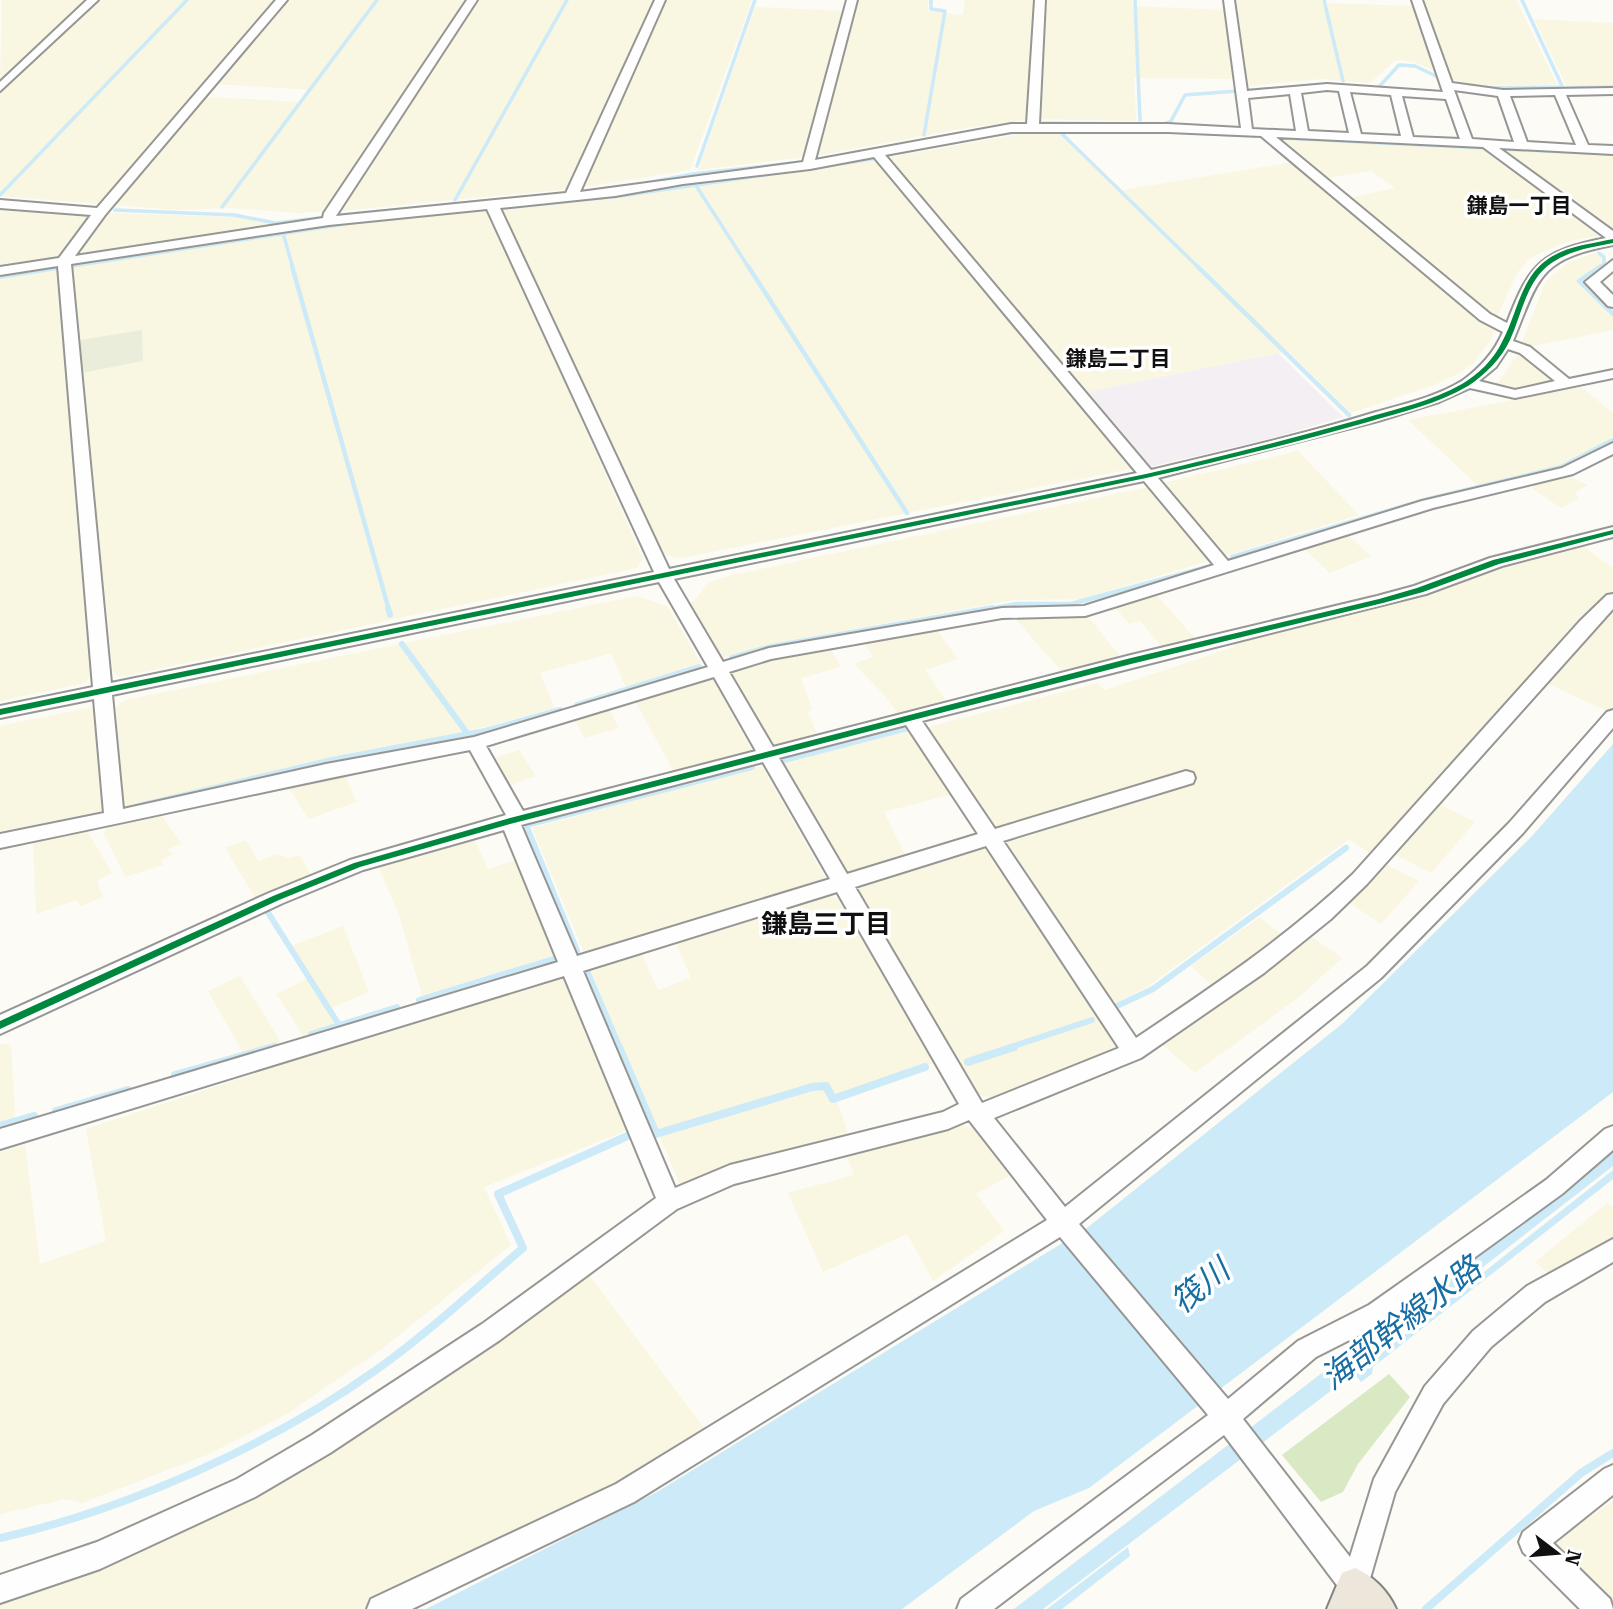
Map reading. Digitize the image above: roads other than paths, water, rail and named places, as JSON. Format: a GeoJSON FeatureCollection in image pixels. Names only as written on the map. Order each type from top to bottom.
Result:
{"type":"FeatureCollection","features":[{"type":"Feature","properties":{"kind":"street"},"geometry":{"type":"LineString","coordinates":[[0,88],[93,0]]}},
{"type":"Feature","properties":{"kind":"street"},"geometry":{"type":"LineString","coordinates":[[114,818],[65,265],[100,212],[282,0]]}},
{"type":"Feature","properties":{"kind":"street"},"geometry":{"type":"LineString","coordinates":[[329,222],[330,213],[471,0]]}},
{"type":"Feature","properties":{"kind":"street"},"geometry":{"type":"LineString","coordinates":[[572,197],[660,0]]}},
{"type":"Feature","properties":{"kind":"street"},"geometry":{"type":"LineString","coordinates":[[810,165],[809,158],[852,0]]}},
{"type":"Feature","properties":{"kind":"street"},"geometry":{"type":"LineString","coordinates":[[1033,126],[1040,0]]}},
{"type":"Feature","properties":{"kind":"street"},"geometry":{"type":"LineString","coordinates":[[1230,0],[1247,132]]}},
{"type":"Feature","properties":{"kind":"street"},"geometry":{"type":"LineString","coordinates":[[1417,0],[1467,143]]}},
{"type":"Feature","properties":{"kind":"street"},"geometry":{"type":"LineString","coordinates":[[1242,94],[1327,87],[1396,94],[1448,91],[1613,91]]}},
{"type":"Feature","properties":{"kind":"street"},"geometry":{"type":"LineString","coordinates":[[1344,89],[1356,137]]}},
{"type":"Feature","properties":{"kind":"street"},"geometry":{"type":"LineString","coordinates":[[1295,90],[1303,135]]}},
{"type":"Feature","properties":{"kind":"street"},"geometry":{"type":"LineString","coordinates":[[1559,92],[1584,149]]}},
{"type":"Feature","properties":{"kind":"street"},"geometry":{"type":"LineString","coordinates":[[1503,93],[1522,146]]}},
{"type":"Feature","properties":{"kind":"street"},"geometry":{"type":"LineString","coordinates":[[1396,94],[1408,140]]}},
{"type":"Feature","properties":{"kind":"street"},"geometry":{"type":"LineString","coordinates":[[0,271],[65,265],[329,222],[572,197],[810,165],[974,133],[1033,126],[1263,132],[1613,150]]}},
{"type":"Feature","properties":{"kind":"street"},"geometry":{"type":"LineString","coordinates":[[1263,132],[1566,383]]}},
{"type":"Feature","properties":{"kind":"street"},"geometry":{"type":"LineString","coordinates":[[1486,144],[1613,239]]}},
{"type":"Feature","properties":{"kind":"street"},"geometry":{"type":"LineString","coordinates":[[877,153],[1226,568]]}},
{"type":"Feature","properties":{"kind":"street"},"geometry":{"type":"LineString","coordinates":[[0,204],[100,212]]}},
{"type":"Feature","properties":{"kind":"street"},"geometry":{"type":"LineString","coordinates":[[492,205],[664,576],[976,1111],[1063,1223],[1230,1422],[1360,1601]]}},
{"type":"Feature","properties":{"kind":"street"},"geometry":{"type":"LineString","coordinates":[[0,712],[1146,476],[1282,445],[1385,414],[1468,383],[1489,366],[1509,337],[1521,295],[1542,266],[1569,251],[1613,239]]}},
{"type":"Feature","properties":{"kind":"street"},"geometry":{"type":"LineString","coordinates":[[1597,244],[1613,256]]}},
{"type":"Feature","properties":{"kind":"street"},"geometry":{"type":"LineString","coordinates":[[1613,264],[1592,282],[1613,303]]}},
{"type":"Feature","properties":{"kind":"street"},"geometry":{"type":"LineString","coordinates":[[1468,383],[1515,394],[1613,374]]}},
{"type":"Feature","properties":{"kind":"street"},"geometry":{"type":"LineString","coordinates":[[0,841],[326,771],[475,743],[769,654],[1002,613],[1085,611],[1428,504],[1567,471],[1613,448]]}},
{"type":"Feature","properties":{"kind":"street"},"geometry":{"type":"LineString","coordinates":[[0,1025],[276,898],[357,865],[514,820],[1380,601],[1420,590],[1496,562],[1613,532]]}},
{"type":"Feature","properties":{"kind":"street"},"geometry":{"type":"LineString","coordinates":[[0,1588],[100,1555],[257,1481],[321,1444],[491,1332],[669,1202],[730,1175],[976,1111],[1133,1052],[1258,967],[1324,914],[1360,879],[1586,625],[1613,600]]}},
{"type":"Feature","properties":{"kind":"street"},"geometry":{"type":"LineString","coordinates":[[381,1609],[625,1493],[1063,1223],[1374,972],[1516,828],[1613,716]]}},
{"type":"Feature","properties":{"kind":"street"},"geometry":{"type":"LineString","coordinates":[[911,718],[1133,1052]]}},
{"type":"Feature","properties":{"kind":"street"},"geometry":{"type":"LineString","coordinates":[[475,743],[514,820],[669,1202]]}},
{"type":"Feature","properties":{"kind":"street"},"geometry":{"type":"LineString","coordinates":[[0,1139],[843,885],[1186,778]]}},
{"type":"Feature","properties":{"kind":"street"},"geometry":{"type":"LineString","coordinates":[[971,1609],[1230,1422],[1307,1349],[1378,1313],[1554,1187],[1613,1136]]}},
{"type":"Feature","properties":{"kind":"street"},"geometry":{"type":"LineString","coordinates":[[1360,1601],[1383,1488],[1434,1395],[1482,1339],[1536,1294],[1613,1250]]}},
{"type":"Feature","properties":{"kind":"street"},"geometry":{"type":"LineString","coordinates":[[1600,1609],[1533,1542],[1613,1478]]}},
{"type":"Feature","properties":{"kind":"water"},"geometry":{"type":"Polygon","coordinates":[[[485,208],[486,211],[382,220],[0,279],[0,275],[372,219],[485,208]]]}},
{"type":"Feature","properties":{"kind":"water","name":"筏川"},"geometry":{"type":"Polygon","coordinates":[[[1613,744],[1613,1092],[1089,1488],[1034,1511],[902,1609],[426,1609],[657,1492],[1087,1228],[1342,1024],[1533,835],[1613,744]]]}},
{"type":"Feature","properties":{"kind":"water","name":"海部幹線水路"},"geometry":{"type":"Polygon","coordinates":[[[1613,1150],[1613,1166],[1358,1364],[1352,1370],[1353,1374],[1043,1609],[1014,1609],[1613,1150]]]}},
{"type":"Feature","properties":{"kind":"water"},"geometry":{"type":"Polygon","coordinates":[[[1613,1170],[1613,1179],[1373,1367],[1372,1374],[1361,1382],[1355,1374],[1613,1170]]]}},
{"type":"Feature","properties":{"kind":"water"},"geometry":{"type":"Polygon","coordinates":[[[1128,1547],[1130,1556],[1062,1609],[1047,1609],[1128,1547]]]}},
{"type":"Feature","properties":{"kind":"waterway"},"geometry":{"type":"LineString","coordinates":[[0,195],[187,0]]}},
{"type":"Feature","properties":{"kind":"waterway"},"geometry":{"type":"LineString","coordinates":[[222,207],[377,0]]}},
{"type":"Feature","properties":{"kind":"waterway"},"geometry":{"type":"LineString","coordinates":[[455,200],[567,0]]}},
{"type":"Feature","properties":{"kind":"waterway"},"geometry":{"type":"LineString","coordinates":[[697,166],[755,0]]}},
{"type":"Feature","properties":{"kind":"waterway"},"geometry":{"type":"LineString","coordinates":[[924,135],[945,11],[931,9],[931,0]]}},
{"type":"Feature","properties":{"kind":"waterway"},"geometry":{"type":"LineString","coordinates":[[1135,0],[1140,120]]}},
{"type":"Feature","properties":{"kind":"waterway"},"geometry":{"type":"LineString","coordinates":[[1324,0],[1343,81]]}},
{"type":"Feature","properties":{"kind":"waterway"},"geometry":{"type":"LineString","coordinates":[[1522,0],[1563,87]]}},
{"type":"Feature","properties":{"kind":"waterway"},"geometry":{"type":"LineString","coordinates":[[1371,88],[1378,88],[1399,65],[1415,66],[1440,78]]}},
{"type":"Feature","properties":{"kind":"waterway"},"geometry":{"type":"LineString","coordinates":[[1248,90],[1332,85]]}},
{"type":"Feature","properties":{"kind":"waterway"},"geometry":{"type":"LineString","coordinates":[[1484,88],[1563,87]]}},
{"type":"Feature","properties":{"kind":"waterway"},"geometry":{"type":"LineString","coordinates":[[1563,87],[1613,87]]}},
{"type":"Feature","properties":{"kind":"waterway"},"geometry":{"type":"LineString","coordinates":[[1162,125],[1171,121],[1185,95],[1237,91]]}},
{"type":"Feature","properties":{"kind":"waterway"},"geometry":{"type":"LineString","coordinates":[[1043,123],[1134,124]]}},
{"type":"Feature","properties":{"kind":"waterway"},"geometry":{"type":"LineString","coordinates":[[882,148],[992,128]]}},
{"type":"Feature","properties":{"kind":"waterway"},"geometry":{"type":"LineString","coordinates":[[981,137],[1023,131]]}},
{"type":"Feature","properties":{"kind":"waterway"},"geometry":{"type":"LineString","coordinates":[[1059,131],[1199,268]]}},
{"type":"Feature","properties":{"kind":"waterway"},"geometry":{"type":"LineString","coordinates":[[1191,133],[1255,136]]}},
{"type":"Feature","properties":{"kind":"waterway"},"geometry":{"type":"LineString","coordinates":[[1282,138],[1484,148],[1512,168]]}},
{"type":"Feature","properties":{"kind":"waterway"},"geometry":{"type":"LineString","coordinates":[[1500,149],[1613,154]]}},
{"type":"Feature","properties":{"kind":"waterway"},"geometry":{"type":"LineString","coordinates":[[888,155],[905,151]]}},
{"type":"Feature","properties":{"kind":"waterway"},"geometry":{"type":"LineString","coordinates":[[696,185],[872,159]]}},
{"type":"Feature","properties":{"kind":"waterway"},"geometry":{"type":"LineString","coordinates":[[641,184],[693,174],[802,162]]}},
{"type":"Feature","properties":{"kind":"waterway"},"geometry":{"type":"LineString","coordinates":[[502,208],[621,196],[696,185]]}},
{"type":"Feature","properties":{"kind":"waterway"},"geometry":{"type":"LineString","coordinates":[[696,185],[749,268]]}},
{"type":"Feature","properties":{"kind":"waterway"},"geometry":{"type":"LineString","coordinates":[[341,215],[525,197]]}},
{"type":"Feature","properties":{"kind":"waterway"},"geometry":{"type":"LineString","coordinates":[[115,210],[234,215],[276,223],[319,218]]}},
{"type":"Feature","properties":{"kind":"waterway"},"geometry":{"type":"LineString","coordinates":[[283,233],[293,268]]}},
{"type":"Feature","properties":{"kind":"waterway"},"geometry":{"type":"LineString","coordinates":[[1599,253],[1604,257],[1604,264],[1601,266]]}},
{"type":"Feature","properties":{"kind":"waterway"},"geometry":{"type":"LineString","coordinates":[[292,266],[389,610]]}},
{"type":"Feature","properties":{"kind":"waterway"},"geometry":{"type":"LineString","coordinates":[[748,266],[907,513]]}},
{"type":"Feature","properties":{"kind":"waterway"},"geometry":{"type":"LineString","coordinates":[[1197,266],[1349,415]]}},
{"type":"Feature","properties":{"kind":"waterway"},"geometry":{"type":"LineString","coordinates":[[1601,266],[1579,281],[1613,314]]}},
{"type":"Feature","properties":{"kind":"waterway"},"geometry":{"type":"LineString","coordinates":[[1232,557],[1425,500],[1561,467],[1613,440]]}},
{"type":"Feature","properties":{"kind":"waterway"},"geometry":{"type":"LineString","coordinates":[[983,610],[1017,604],[1071,604],[1211,566]]}},
{"type":"Feature","properties":{"kind":"waterway"},"geometry":{"type":"LineString","coordinates":[[388,608],[390,615]]}},
{"type":"Feature","properties":{"kind":"waterway"},"geometry":{"type":"LineString","coordinates":[[732,658],[771,647],[993,608]]}},
{"type":"Feature","properties":{"kind":"waterway"},"geometry":{"type":"LineString","coordinates":[[402,644],[467,733]]}},
{"type":"Feature","properties":{"kind":"waterway"},"geometry":{"type":"LineString","coordinates":[[577,705],[699,667]]}},
{"type":"Feature","properties":{"kind":"waterway"},"geometry":{"type":"LineString","coordinates":[[139,806],[332,760],[485,731],[560,710]]}},
{"type":"Feature","properties":{"kind":"waterway"},"geometry":{"type":"LineString","coordinates":[[784,760],[911,727]]}},
{"type":"Feature","properties":{"kind":"waterway"},"geometry":{"type":"LineString","coordinates":[[577,951],[526,825],[752,767]]}},
{"type":"Feature","properties":{"kind":"waterway"},"geometry":{"type":"LineString","coordinates":[[1117,1006],[1153,989],[1346,848]]}},
{"type":"Feature","properties":{"kind":"waterway"},"geometry":{"type":"LineString","coordinates":[[267,911],[339,1025]]}},
{"type":"Feature","properties":{"kind":"waterway"},"geometry":{"type":"LineString","coordinates":[[419,1000],[560,957]]}},
{"type":"Feature","properties":{"kind":"waterway"},"geometry":{"type":"LineString","coordinates":[[587,971],[620,1048]]}},
{"type":"Feature","properties":{"kind":"waterway"},"geometry":{"type":"LineString","coordinates":[[311,1034],[397,1007]]}},
{"type":"Feature","properties":{"kind":"waterway"},"geometry":{"type":"LineString","coordinates":[[1008,1048],[1092,1020]]}},
{"type":"Feature","properties":{"kind":"waterway"},"geometry":{"type":"LineString","coordinates":[[268,1048],[276,1046]]}},
{"type":"Feature","properties":{"kind":"waterway"},"geometry":{"type":"LineString","coordinates":[[175,1075],[274,1047]]}},
{"type":"Feature","properties":{"kind":"waterway"},"geometry":{"type":"LineString","coordinates":[[619,1047],[656,1134],[812,1087],[826,1086],[833,1099],[925,1067]]}},
{"type":"Feature","properties":{"kind":"waterway"},"geometry":{"type":"LineString","coordinates":[[968,1062],[1014,1047]]}},
{"type":"Feature","properties":{"kind":"waterway"},"geometry":{"type":"LineString","coordinates":[[56,1111],[128,1090]]}},
{"type":"Feature","properties":{"kind":"waterway"},"geometry":{"type":"LineString","coordinates":[[0,1126],[34,1116]]}},
{"type":"Feature","properties":{"kind":"waterway"},"geometry":{"type":"LineString","coordinates":[[0,1538],[97,1510],[196,1472],[291,1424],[335,1398],[414,1341],[523,1248],[498,1194],[632,1134]]}},
{"type":"Feature","properties":{"kind":"waterway"},"geometry":{"type":"LineString","coordinates":[[1426,1609],[1581,1473],[1613,1453]]}},
{"type":"Feature","properties":{"kind":"district","name":"鎌島一丁目"},"geometry":{"type":"Point","coordinates":[1519,206]}},
{"type":"Feature","properties":{"kind":"district","name":"鎌島二丁目"},"geometry":{"type":"Point","coordinates":[1118,359]}},
{"type":"Feature","properties":{"kind":"district","name":"鎌島三丁目"},"geometry":{"type":"Point","coordinates":[826,924]}}]}
